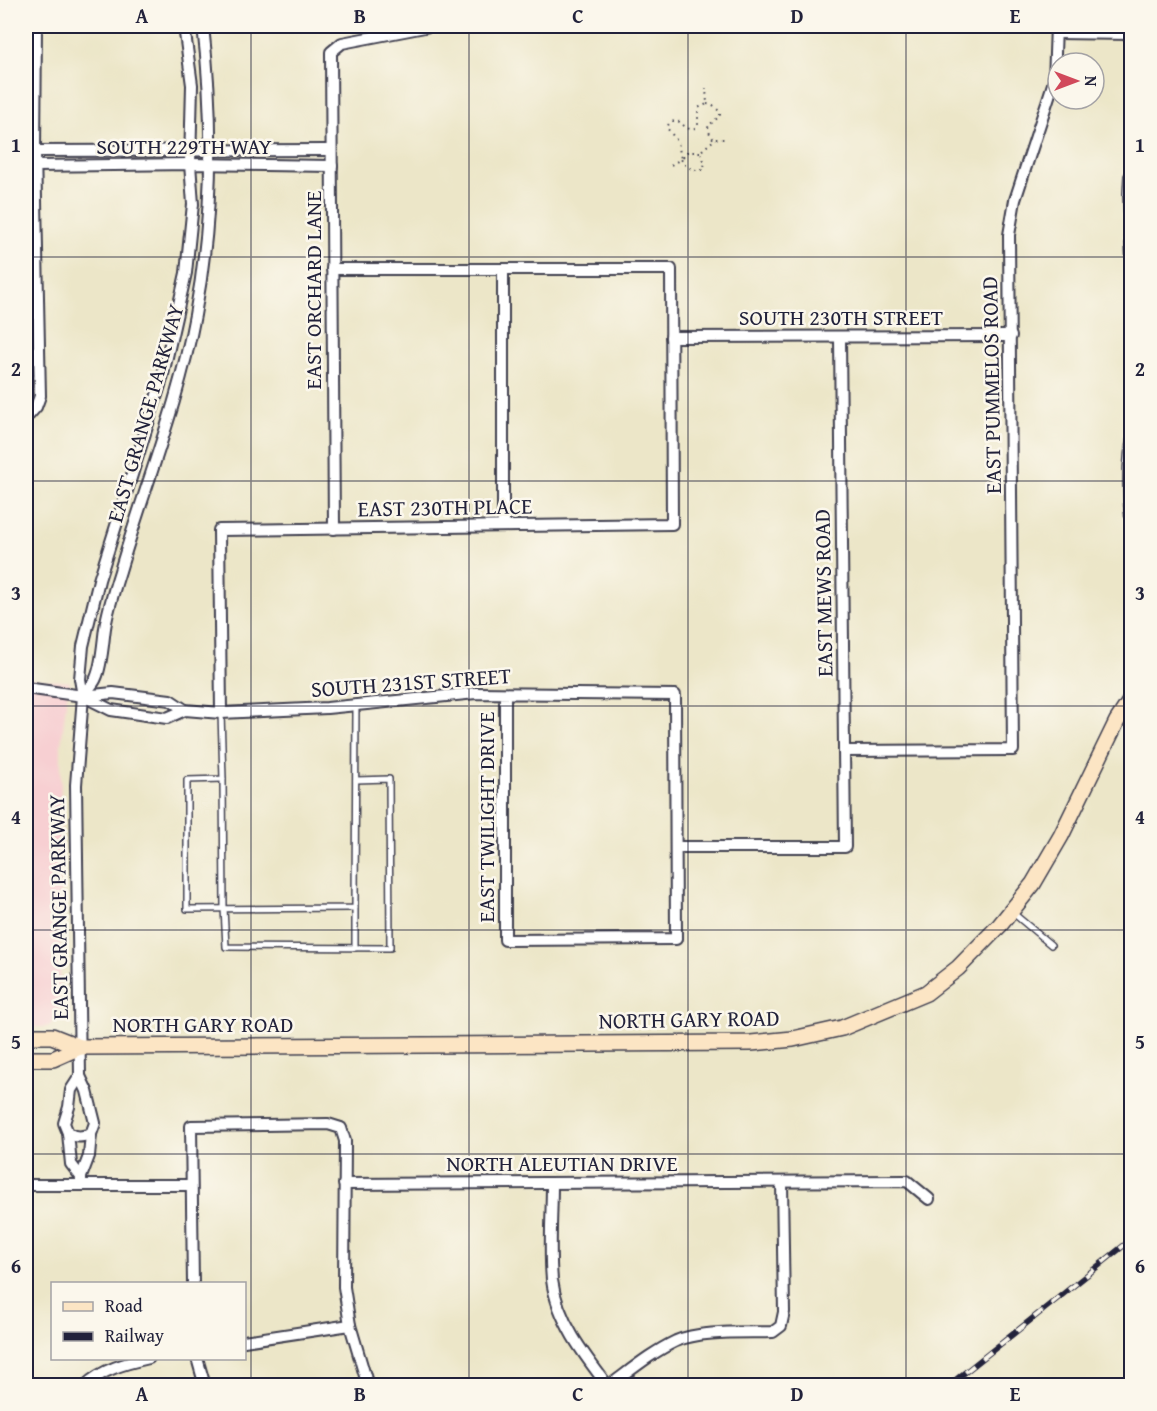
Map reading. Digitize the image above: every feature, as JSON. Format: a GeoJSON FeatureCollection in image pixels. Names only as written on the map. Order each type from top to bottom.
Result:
{"type":"FeatureCollection","features":[{"type":"Feature","properties":{"kind":"main road","name":"NORTH GARY ROAD"},"geometry":{"type":"LineString","coordinates":[[26,1036],[52,1036],[80,1047],[739,1043],[793,1039],[843,1028],[926,993],[958,968],[1011,911],[1033,884],[1061,836],[1117,720],[1131,698]]}},
{"type":"Feature","properties":{"kind":"main road","name":"NORTH GARY ROAD"},"geometry":{"type":"LineString","coordinates":[[26,1059],[53,1059],[80,1047]]}},
{"type":"Feature","properties":{"kind":"street"},"geometry":{"type":"LineString","coordinates":[[26,415],[29,415],[36,407],[40,396],[36,166],[31,71],[36,26]]}},
{"type":"Feature","properties":{"kind":"street","name":"EAST GRANGE PARKWAY"},"geometry":{"type":"LineString","coordinates":[[80,1076],[76,785],[83,696],[80,679],[82,654],[109,544],[162,379],[186,273],[193,204],[190,164],[192,85],[184,26]]}},
{"type":"Feature","properties":{"kind":"street","name":"EAST GRANGE PARKWAY"},"geometry":{"type":"LineString","coordinates":[[83,696],[96,677],[106,622],[166,430],[195,316],[204,260],[210,149],[208,72],[203,26]]}},
{"type":"Feature","properties":{"kind":"street","name":"EAST ORCHARD LANE"},"geometry":{"type":"LineString","coordinates":[[334,529],[331,52],[342,43],[430,26]]}},
{"type":"Feature","properties":{"kind":"street"},"geometry":{"type":"LineString","coordinates":[[1056,29],[1131,34]]}},
{"type":"Feature","properties":{"kind":"street","name":"EAST PUMMELOS ROAD"},"geometry":{"type":"LineString","coordinates":[[844,751],[1013,750],[1009,235],[1015,200],[1054,81],[1056,29]]}},
{"type":"Feature","properties":{"kind":"street","name":"SOUTH 229TH WAY"},"geometry":{"type":"LineString","coordinates":[[35,151],[331,150]]}},
{"type":"Feature","properties":{"kind":"street","name":"SOUTH 229TH WAY"},"geometry":{"type":"LineString","coordinates":[[36,166],[190,164],[332,166]]}},
{"type":"Feature","properties":{"kind":"street"},"geometry":{"type":"LineString","coordinates":[[26,243],[38,243]]}},
{"type":"Feature","properties":{"kind":"street"},"geometry":{"type":"LineString","coordinates":[[332,269],[671,269],[671,337]]}},
{"type":"Feature","properties":{"kind":"street"},"geometry":{"type":"LineString","coordinates":[[502,526],[503,269]]}},
{"type":"Feature","properties":{"kind":"street","name":"SOUTH 230TH STREET"},"geometry":{"type":"LineString","coordinates":[[671,337],[1011,336]]}},
{"type":"Feature","properties":{"kind":"street","name":"EAST 230TH PLACE"},"geometry":{"type":"LineString","coordinates":[[221,713],[219,530],[672,524],[671,337]]}},
{"type":"Feature","properties":{"kind":"street","name":"EAST MEWS ROAD"},"geometry":{"type":"LineString","coordinates":[[676,847],[845,847],[840,338]]}},
{"type":"Feature","properties":{"kind":"street","name":"SOUTH 231ST STREET"},"geometry":{"type":"LineString","coordinates":[[26,688],[83,696],[113,693],[170,700],[185,710]]}},
{"type":"Feature","properties":{"kind":"street","name":"SOUTH 231ST STREET"},"geometry":{"type":"LineString","coordinates":[[83,696],[111,710],[167,718],[185,710],[221,713],[356,705],[466,694],[675,695],[676,847]]}},
{"type":"Feature","properties":{"kind":"street","name":"EAST TWILIGHT DRIVE"},"geometry":{"type":"LineString","coordinates":[[505,694],[505,940],[676,939],[676,847]]}},
{"type":"Feature","properties":{"kind":"street"},"geometry":{"type":"LineString","coordinates":[[80,1076],[71,1090],[64,1123],[68,1133],[71,1164],[81,1181]]}},
{"type":"Feature","properties":{"kind":"street"},"geometry":{"type":"LineString","coordinates":[[80,1076],[87,1091],[94,1123],[89,1156],[81,1181]]}},
{"type":"Feature","properties":{"kind":"street"},"geometry":{"type":"LineString","coordinates":[[193,1282],[191,1126],[328,1124],[341,1128],[345,1141],[344,1287],[350,1325],[368,1386]]}},
{"type":"Feature","properties":{"kind":"street"},"geometry":{"type":"LineString","coordinates":[[68,1133],[82,1137],[91,1134]]}},
{"type":"Feature","properties":{"kind":"street"},"geometry":{"type":"LineString","coordinates":[[26,1185],[81,1181],[191,1185]]}},
{"type":"Feature","properties":{"kind":"street","name":"NORTH ALEUTIAN DRIVE"},"geometry":{"type":"LineString","coordinates":[[344,1184],[907,1181],[929,1198]]}},
{"type":"Feature","properties":{"kind":"street"},"geometry":{"type":"LineString","coordinates":[[552,1183],[552,1282],[569,1329],[586,1357],[609,1386],[649,1356],[678,1340],[714,1333],[773,1332],[781,1326],[784,1312],[782,1182]]}},
{"type":"Feature","properties":{"kind":"street"},"geometry":{"type":"LineString","coordinates":[[246,1341],[350,1325]]}},
{"type":"Feature","properties":{"kind":"street"},"geometry":{"type":"LineString","coordinates":[[85,1386],[91,1380],[122,1364],[144,1360]]}},
{"type":"Feature","properties":{"kind":"street"},"geometry":{"type":"LineString","coordinates":[[197,1360],[205,1386]]}},
{"type":"Feature","properties":{"kind":"lane"},"geometry":{"type":"LineString","coordinates":[[1131,168],[1127,176],[1126,195],[1131,326]]}},
{"type":"Feature","properties":{"kind":"lane"},"geometry":{"type":"LineString","coordinates":[[1131,431],[1127,449],[1127,523],[1131,542]]}},
{"type":"Feature","properties":{"kind":"lane"},"geometry":{"type":"LineString","coordinates":[[355,948],[356,705]]}},
{"type":"Feature","properties":{"kind":"lane"},"geometry":{"type":"LineString","coordinates":[[221,713],[226,947],[390,948],[389,779],[356,780]]}},
{"type":"Feature","properties":{"kind":"lane"},"geometry":{"type":"LineString","coordinates":[[223,779],[187,780],[187,909],[355,908]]}},
{"type":"Feature","properties":{"kind":"lane"},"geometry":{"type":"LineString","coordinates":[[1011,911],[1051,945]]}},
{"type":"Feature","properties":{"kind":"path"},"geometry":{"type":"LineString","coordinates":[[706,88],[707,104]]}},
{"type":"Feature","properties":{"kind":"path"},"geometry":{"type":"LineString","coordinates":[[700,152],[705,163],[703,170],[694,171],[686,167],[681,159],[678,142],[667,128],[669,123],[678,121],[688,129],[695,129],[698,126],[698,108],[707,104],[713,105],[720,112],[720,116],[708,126],[714,140]]}},
{"type":"Feature","properties":{"kind":"path"},"geometry":{"type":"LineString","coordinates":[[671,165],[687,152],[700,152],[714,140],[725,139]]}},
{"type":"Feature","properties":{"kind":"shaded area"},"geometry":{"type":"Polygon","coordinates":[[[26,678],[70,682],[61,745],[60,1009],[50,1026],[45,1027],[26,1027],[26,678]]]}},
{"type":"Feature","properties":{"kind":"railway"},"geometry":{"type":"LineString","coordinates":[[948,1386],[1132,1239]]}}]}
